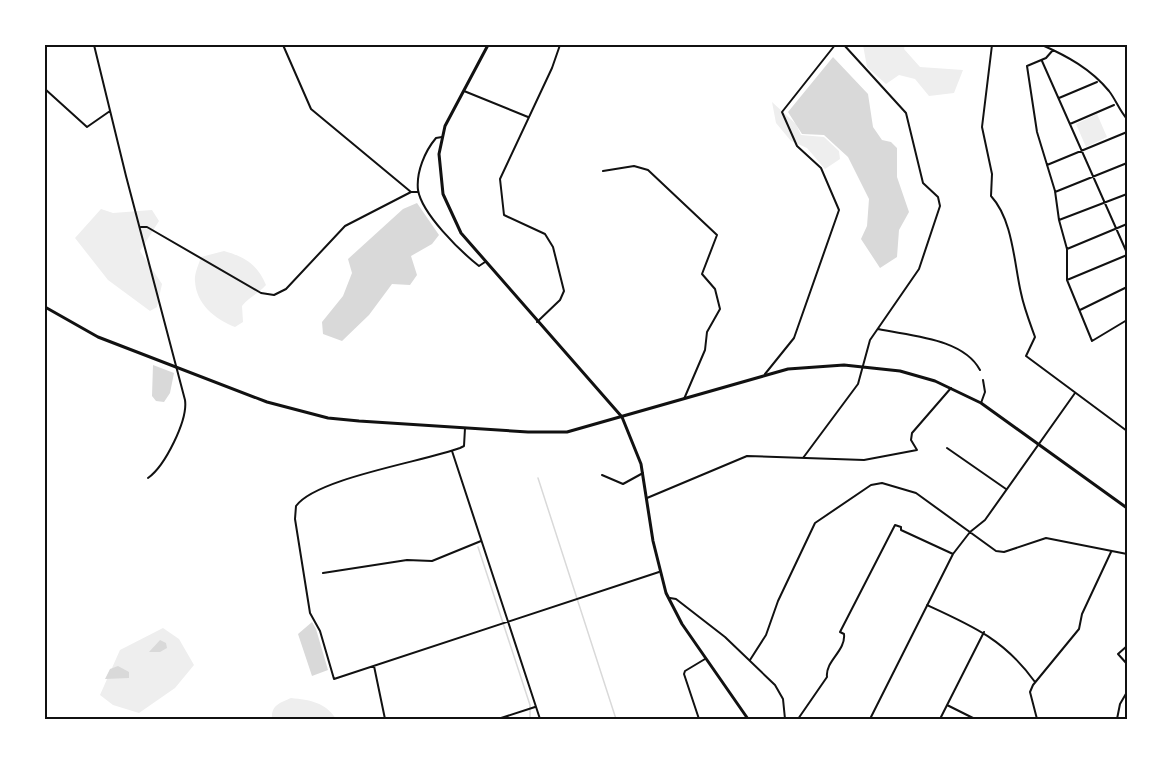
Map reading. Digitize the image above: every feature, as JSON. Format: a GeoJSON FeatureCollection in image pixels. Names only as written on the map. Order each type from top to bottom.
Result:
{"type":"FeatureCollection","features":[{"type":"Feature","properties":{"kind":"street"},"geometry":{"type":"LineString","coordinates":[[94,45],[177,367],[186,414],[158,469],[148,478]]}},
{"type":"Feature","properties":{"kind":"street"},"geometry":{"type":"LineString","coordinates":[[282,45],[310,109],[411,192]]}},
{"type":"Feature","properties":{"kind":"street"},"geometry":{"type":"LineString","coordinates":[[488,45],[449,116],[442,136],[439,167],[443,194],[461,233],[622,417],[643,474],[659,572],[668,598],[681,624],[748,719]]}},
{"type":"Feature","properties":{"kind":"street"},"geometry":{"type":"LineString","coordinates":[[537,322],[560,300],[564,287],[553,247],[545,234],[504,215],[500,183],[552,68],[560,45]]}},
{"type":"Feature","properties":{"kind":"street"},"geometry":{"type":"LineString","coordinates":[[765,374],[794,338],[839,210],[821,168],[797,146],[782,112],[835,45]]}},
{"type":"Feature","properties":{"kind":"street"},"geometry":{"type":"LineString","coordinates":[[803,458],[858,384],[870,340],[918,269],[935,224],[939,201],[923,183],[906,113],[844,45]]}},
{"type":"Feature","properties":{"kind":"street"},"geometry":{"type":"LineString","coordinates":[[992,45],[982,127],[992,174],[991,196],[998,203],[1003,218],[1018,269],[1022,297],[1035,338],[1026,356],[1127,431]]}},
{"type":"Feature","properties":{"kind":"street"},"geometry":{"type":"LineString","coordinates":[[1042,45],[1079,63],[1110,92],[1115,104],[1127,119]]}},
{"type":"Feature","properties":{"kind":"street"},"geometry":{"type":"LineString","coordinates":[[1053,50],[1041,60],[1027,66],[1037,132],[1055,192],[1059,220],[1067,249],[1067,280],[1092,341],[1127,320]]}},
{"type":"Feature","properties":{"kind":"street"},"geometry":{"type":"LineString","coordinates":[[1041,60],[1127,254],[1067,280]]}},
{"type":"Feature","properties":{"kind":"street"},"geometry":{"type":"LineString","coordinates":[[1059,98],[1098,81]]}},
{"type":"Feature","properties":{"kind":"street"},"geometry":{"type":"LineString","coordinates":[[45,88],[87,127],[110,111]]}},
{"type":"Feature","properties":{"kind":"street"},"geometry":{"type":"LineString","coordinates":[[463,90],[528,117]]}},
{"type":"Feature","properties":{"kind":"street"},"geometry":{"type":"LineString","coordinates":[[1070,124],[1115,104]]}},
{"type":"Feature","properties":{"kind":"street"},"geometry":{"type":"LineString","coordinates":[[1047,165],[1127,132]]}},
{"type":"Feature","properties":{"kind":"street"},"geometry":{"type":"LineString","coordinates":[[442,136],[436,138],[429,147],[419,174],[418,192],[451,242],[479,266],[485,262]]}},
{"type":"Feature","properties":{"kind":"street"},"geometry":{"type":"LineString","coordinates":[[1055,192],[1127,163]]}},
{"type":"Feature","properties":{"kind":"street"},"geometry":{"type":"LineString","coordinates":[[603,171],[634,166],[648,171],[717,235],[702,274],[715,289],[720,309],[708,329],[703,356],[684,399]]}},
{"type":"Feature","properties":{"kind":"street"},"geometry":{"type":"LineString","coordinates":[[141,226],[147,227],[261,293],[274,295],[286,289],[345,226],[411,192],[418,192]]}},
{"type":"Feature","properties":{"kind":"street"},"geometry":{"type":"LineString","coordinates":[[1059,220],[1127,194]]}},
{"type":"Feature","properties":{"kind":"street"},"geometry":{"type":"LineString","coordinates":[[1067,249],[1127,225]]}},
{"type":"Feature","properties":{"kind":"street"},"geometry":{"type":"LineString","coordinates":[[1080,309],[1127,287]]}},
{"type":"Feature","properties":{"kind":"street"},"geometry":{"type":"LineString","coordinates":[[45,307],[98,337],[267,402],[302,413],[338,419],[553,433],[586,428],[765,374],[831,365],[900,371],[951,388],[981,403],[1127,508]]}},
{"type":"Feature","properties":{"kind":"street"},"geometry":{"type":"LineString","coordinates":[[878,329],[944,342],[974,359],[980,370]]}},
{"type":"Feature","properties":{"kind":"street"},"geometry":{"type":"LineString","coordinates":[[981,403],[985,392],[982,380]]}},
{"type":"Feature","properties":{"kind":"street"},"geometry":{"type":"LineString","coordinates":[[647,498],[747,456],[864,460],[917,450],[911,440],[912,433],[951,388]]}},
{"type":"Feature","properties":{"kind":"street"},"geometry":{"type":"LineString","coordinates":[[870,719],[953,554],[970,532],[985,520],[1076,392]]}},
{"type":"Feature","properties":{"kind":"street"},"geometry":{"type":"LineString","coordinates":[[465,428],[464,446],[452,452],[357,476],[306,498],[296,506],[300,553],[310,613],[320,631],[334,679],[659,572]]}},
{"type":"Feature","properties":{"kind":"street"},"geometry":{"type":"LineString","coordinates":[[947,448],[1006,489]]}},
{"type":"Feature","properties":{"kind":"street"},"geometry":{"type":"LineString","coordinates":[[452,452],[540,719]]}},
{"type":"Feature","properties":{"kind":"street"},"geometry":{"type":"LineString","coordinates":[[602,475],[623,484],[643,474]]}},
{"type":"Feature","properties":{"kind":"street"},"geometry":{"type":"LineString","coordinates":[[750,660],[766,636],[778,601],[815,524],[866,488],[882,483],[916,493],[998,551],[1004,552],[1046,538],[1127,554]]}},
{"type":"Feature","properties":{"kind":"street"},"geometry":{"type":"LineString","coordinates":[[798,719],[826,677],[826,671],[845,642],[844,634],[840,632],[895,525],[901,527],[900,530],[953,554]]}},
{"type":"Feature","properties":{"kind":"street"},"geometry":{"type":"LineString","coordinates":[[323,573],[413,559],[432,561],[482,542]]}},
{"type":"Feature","properties":{"kind":"street"},"geometry":{"type":"LineString","coordinates":[[1037,719],[1030,692],[1035,682],[1079,629],[1082,614],[1111,551]]}},
{"type":"Feature","properties":{"kind":"street"},"geometry":{"type":"LineString","coordinates":[[668,598],[676,599],[713,627],[750,660],[778,689],[785,719]]}},
{"type":"Feature","properties":{"kind":"street"},"geometry":{"type":"LineString","coordinates":[[927,605],[984,632],[1011,652],[1035,682]]}},
{"type":"Feature","properties":{"kind":"street"},"geometry":{"type":"LineString","coordinates":[[940,719],[984,632]]}},
{"type":"Feature","properties":{"kind":"street"},"geometry":{"type":"LineString","coordinates":[[1127,646],[1118,654],[1127,664]]}},
{"type":"Feature","properties":{"kind":"street"},"geometry":{"type":"LineString","coordinates":[[699,719],[684,674],[685,670],[705,659]]}},
{"type":"Feature","properties":{"kind":"street"},"geometry":{"type":"LineString","coordinates":[[374,666],[385,719]]}},
{"type":"Feature","properties":{"kind":"street"},"geometry":{"type":"LineString","coordinates":[[1117,719],[1120,704],[1127,692]]}},
{"type":"Feature","properties":{"kind":"street"},"geometry":{"type":"LineString","coordinates":[[947,705],[975,719]]}},
{"type":"Feature","properties":{"kind":"street"},"geometry":{"type":"LineString","coordinates":[[498,719],[536,707]]}},
{"type":"Feature","properties":{"kind":"shaded area"},"geometry":{"type":"Polygon","coordinates":[[[863,45],[905,45],[904,49],[920,67],[963,70],[954,93],[929,96],[915,79],[899,75],[886,84],[867,67],[863,45]]]}},
{"type":"Feature","properties":{"kind":"shaded area"},"geometry":{"type":"Polygon","coordinates":[[[833,57],[868,94],[873,127],[882,140],[891,142],[897,148],[897,177],[909,212],[899,230],[897,257],[880,268],[861,239],[867,226],[869,199],[848,157],[824,135],[802,134],[788,112],[833,57]]]}},
{"type":"Feature","properties":{"kind":"shaded area"},"geometry":{"type":"Polygon","coordinates":[[[772,102],[796,124],[801,135],[824,137],[839,151],[840,159],[825,169],[807,148],[791,141],[776,123],[772,102]]]}},
{"type":"Feature","properties":{"kind":"shaded area"},"geometry":{"type":"Polygon","coordinates":[[[1097,114],[1107,137],[1086,147],[1076,124],[1097,114]]]}},
{"type":"Feature","properties":{"kind":"shaded area"},"geometry":{"type":"Polygon","coordinates":[[[417,203],[439,235],[432,244],[411,256],[417,275],[410,285],[392,284],[369,315],[342,341],[323,334],[322,322],[343,296],[352,273],[348,259],[403,209],[417,203]]]}},
{"type":"Feature","properties":{"kind":"shaded area"},"geometry":{"type":"Polygon","coordinates":[[[101,209],[113,213],[152,210],[159,221],[140,251],[162,284],[157,307],[150,311],[108,280],[75,238],[101,209]]]}},
{"type":"Feature","properties":{"kind":"shaded area"},"geometry":{"type":"Polygon","coordinates":[[[224,251],[250,262],[266,285],[242,306],[243,322],[235,327],[220,320],[208,310],[196,289],[195,275],[201,257],[224,251]]]}},
{"type":"Feature","properties":{"kind":"shaded area"},"geometry":{"type":"Polygon","coordinates":[[[153,365],[174,373],[170,393],[164,402],[156,401],[152,396],[153,365]]]}},
{"type":"Feature","properties":{"kind":"shaded area"},"geometry":{"type":"Polygon","coordinates":[[[312,622],[328,670],[312,676],[298,634],[312,622]]]}},
{"type":"Feature","properties":{"kind":"shaded area"},"geometry":{"type":"Polygon","coordinates":[[[163,628],[179,639],[194,665],[175,688],[139,713],[113,705],[100,695],[120,650],[163,628]]]}},
{"type":"Feature","properties":{"kind":"shaded area"},"geometry":{"type":"Polygon","coordinates":[[[160,640],[166,643],[167,648],[160,652],[149,652],[160,640]]]}},
{"type":"Feature","properties":{"kind":"shaded area"},"geometry":{"type":"Polygon","coordinates":[[[118,666],[129,672],[129,678],[105,679],[110,669],[118,666]]]}},
{"type":"Feature","properties":{"kind":"shaded area"},"geometry":{"type":"Polygon","coordinates":[[[291,698],[322,705],[336,719],[272,719],[275,708],[291,698]]]}},
{"type":"Feature","properties":{"kind":"waterway"},"geometry":{"type":"LineString","coordinates":[[538,478],[616,719]]}},
{"type":"Feature","properties":{"kind":"waterway"},"geometry":{"type":"LineString","coordinates":[[478,547],[530,705],[530,719]]}}]}
